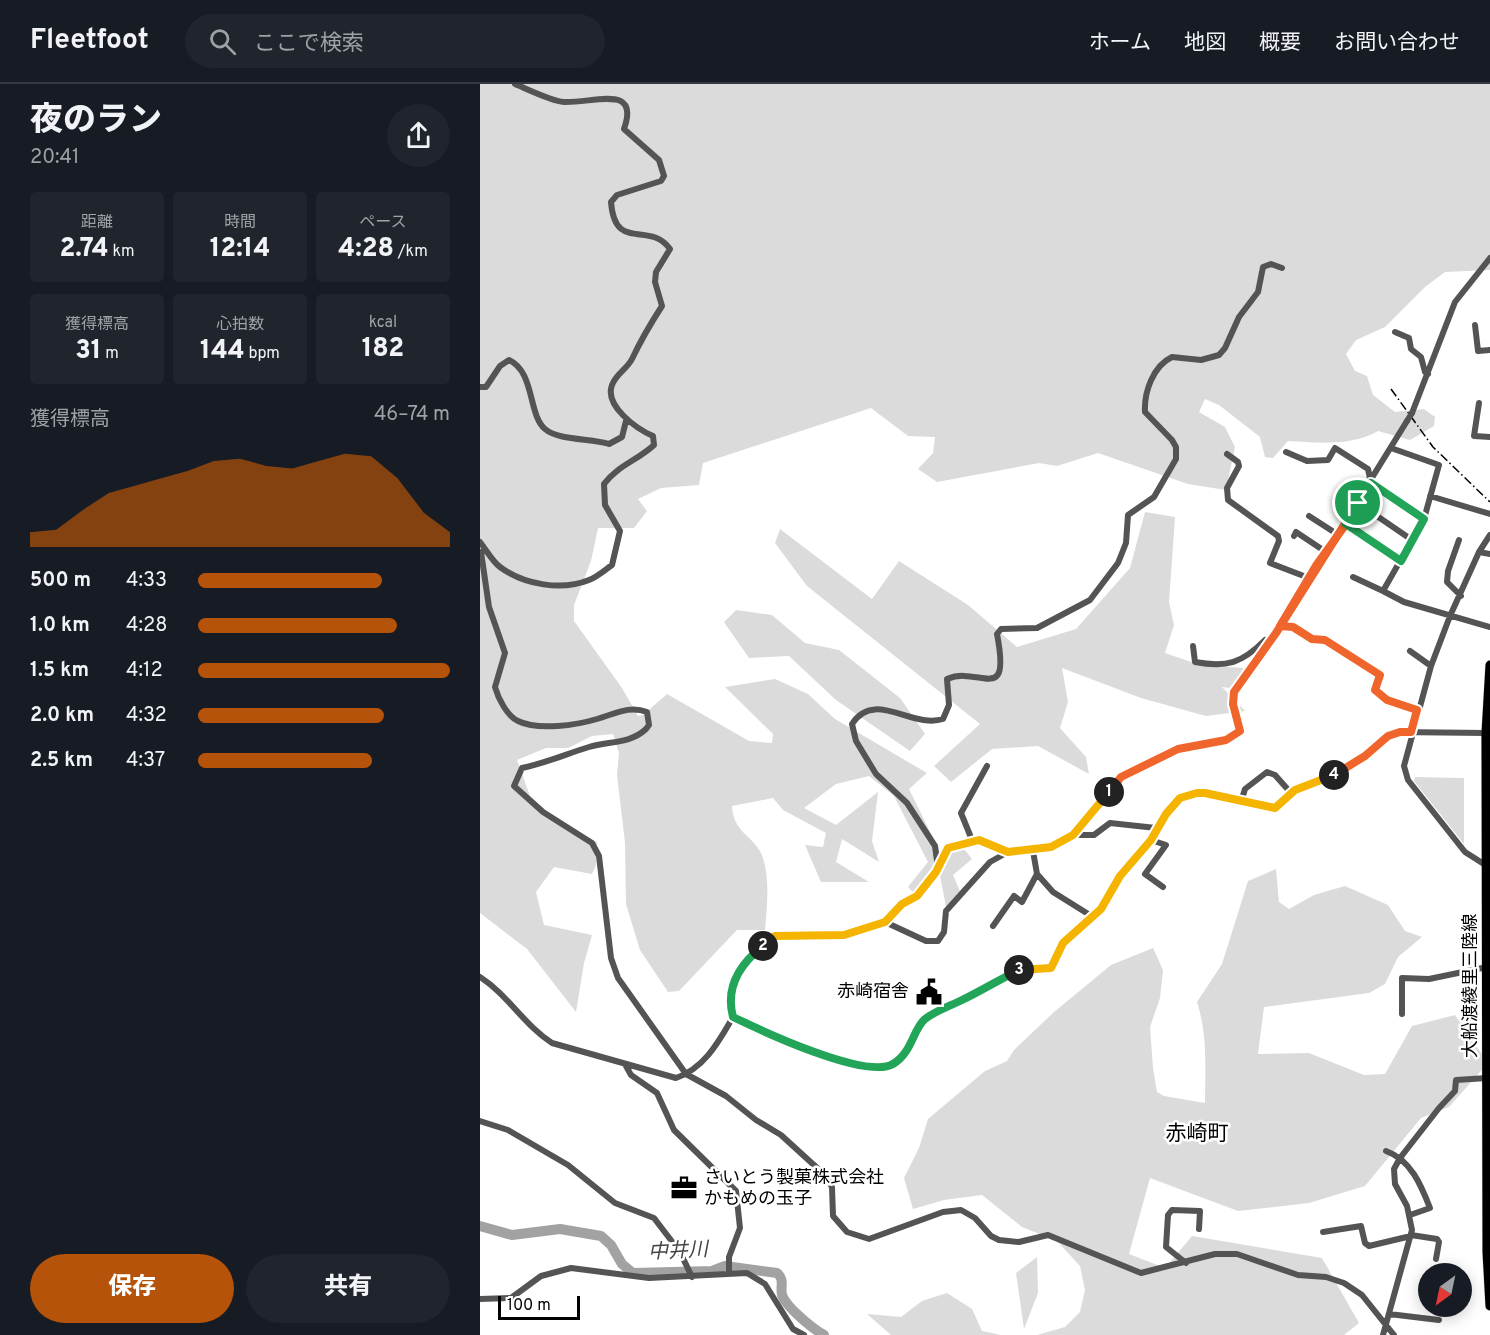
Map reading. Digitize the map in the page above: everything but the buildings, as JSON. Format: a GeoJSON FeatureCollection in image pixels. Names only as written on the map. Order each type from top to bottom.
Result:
{"type":"FeatureCollection","features":[{"type":"Feature","properties":{"kind":"main road","name":"大船渡綾里三陸線"},"geometry":{"type":"LineString","coordinates":[[1490,665],[1486,733],[1487,1252],[1490,1306]]}},
{"type":"Feature","properties":{"kind":"street"},"geometry":{"type":"LineString","coordinates":[[515,84],[564,102],[604,91]]}},
{"type":"Feature","properties":{"kind":"street"},"geometry":{"type":"LineString","coordinates":[[480,542],[500,567],[514,576],[555,586],[572,586],[591,579],[612,565],[620,531],[605,505],[602,493],[604,484],[614,471],[642,457],[654,445],[653,436],[627,421],[610,394],[611,386],[631,362],[638,342],[662,306],[655,282],[656,272],[670,249],[659,238],[623,232],[616,227],[612,215],[611,202],[617,195],[661,181],[664,172],[659,160],[624,129],[628,106],[625,96],[621,93]]}},
{"type":"Feature","properties":{"kind":"street"},"geometry":{"type":"LineString","coordinates":[[480,977],[500,991],[535,1031],[552,1043],[673,1078],[686,1074],[716,1047],[733,1017],[730,1004],[732,988],[739,971],[749,957],[775,936],[844,935],[885,922],[902,904],[917,896],[938,868],[948,848],[972,840],[979,840],[1008,852],[1051,847],[1073,835],[1121,777],[1178,749],[1233,738],[1241,728],[1233,704],[1234,692],[1276,633],[1371,483],[1412,413],[1455,302],[1490,258]]}},
{"type":"Feature","properties":{"kind":"street"},"geometry":{"type":"LineString","coordinates":[[938,868],[935,846],[907,802],[876,774],[856,741],[852,724],[859,713],[874,708],[925,721],[943,719],[949,705],[947,679],[996,677],[1001,671],[1002,660],[997,634],[1000,629],[1037,628],[1090,600],[1118,562],[1126,543],[1128,515],[1154,497],[1176,459],[1176,447],[1172,440],[1145,412],[1146,396],[1156,371],[1172,357],[1201,360],[1219,355],[1225,348],[1239,317],[1258,291],[1263,267],[1271,264],[1282,268]]}},
{"type":"Feature","properties":{"kind":"street"},"geometry":{"type":"LineString","coordinates":[[1475,324],[1478,351],[1490,350]]}},
{"type":"Feature","properties":{"kind":"street"},"geometry":{"type":"LineString","coordinates":[[1395,332],[1409,338],[1411,349],[1421,357],[1425,372],[1428,374]]}},
{"type":"Feature","properties":{"kind":"street"},"geometry":{"type":"LineString","coordinates":[[480,387],[486,387],[500,366],[509,360],[516,363],[529,386],[540,422],[549,432],[609,444],[622,436],[627,421]]}},
{"type":"Feature","properties":{"kind":"street"},"geometry":{"type":"LineString","coordinates":[[1479,403],[1474,436],[1490,437]]}},
{"type":"Feature","properties":{"kind":"street"},"geometry":{"type":"LineString","coordinates":[[1286,453],[1307,460],[1328,460],[1335,448],[1368,469],[1371,483],[1424,519]]}},
{"type":"Feature","properties":{"kind":"street"},"geometry":{"type":"LineString","coordinates":[[1383,591],[1424,519],[1439,465],[1391,448]]}},
{"type":"Feature","properties":{"kind":"street"},"geometry":{"type":"LineString","coordinates":[[1227,454],[1238,462],[1239,466],[1227,488],[1228,500],[1278,536],[1280,541],[1270,563],[1309,578]]}},
{"type":"Feature","properties":{"kind":"street"},"geometry":{"type":"LineString","coordinates":[[1430,496],[1490,514]]}},
{"type":"Feature","properties":{"kind":"street"},"geometry":{"type":"LineString","coordinates":[[1358,503],[1412,540]]}},
{"type":"Feature","properties":{"kind":"street"},"geometry":{"type":"LineString","coordinates":[[1309,516],[1337,534]]}},
{"type":"Feature","properties":{"kind":"street"},"geometry":{"type":"LineString","coordinates":[[1345,523],[1401,561]]}},
{"type":"Feature","properties":{"kind":"street"},"geometry":{"type":"LineString","coordinates":[[1294,536],[1296,532],[1326,552]]}},
{"type":"Feature","properties":{"kind":"street"},"geometry":{"type":"LineString","coordinates":[[1487,866],[1465,852],[1408,780],[1404,766],[1411,732],[1431,666],[1450,616],[1479,552],[1490,535]]}},
{"type":"Feature","properties":{"kind":"street"},"geometry":{"type":"LineString","coordinates":[[1459,540],[1448,571],[1447,582],[1461,596]]}},
{"type":"Feature","properties":{"kind":"street"},"geometry":{"type":"LineString","coordinates":[[481,552],[489,607],[505,653],[495,687],[511,716],[518,721],[543,725],[589,721],[632,708],[647,712],[650,725],[640,735],[592,746],[550,763],[522,768],[514,786],[543,812],[592,843],[599,856],[611,958],[618,978],[686,1074],[726,1096],[756,1120],[781,1135],[826,1176],[832,1187],[833,1216],[842,1228],[854,1235],[874,1237],[943,1212],[961,1210],[975,1218],[990,1236],[1010,1243],[1048,1235],[1141,1273],[1215,1254],[1237,1254],[1298,1275],[1335,1279],[1362,1295],[1394,1335]]}},
{"type":"Feature","properties":{"kind":"street"},"geometry":{"type":"LineString","coordinates":[[1479,552],[1490,554]]}},
{"type":"Feature","properties":{"kind":"street"},"geometry":{"type":"LineString","coordinates":[[1353,577],[1404,602],[1490,627]]}},
{"type":"Feature","properties":{"kind":"street"},"geometry":{"type":"LineString","coordinates":[[1280,626],[1293,627],[1312,639],[1325,640],[1380,675],[1375,690],[1380,696],[1417,710]]}},
{"type":"Feature","properties":{"kind":"street"},"geometry":{"type":"LineString","coordinates":[[1193,646],[1194,662],[1211,665],[1233,663],[1250,655],[1276,633]]}},
{"type":"Feature","properties":{"kind":"street"},"geometry":{"type":"LineString","coordinates":[[1410,651],[1431,666]]}},
{"type":"Feature","properties":{"kind":"street"},"geometry":{"type":"LineString","coordinates":[[733,1017],[760,1031],[819,1053],[860,1066],[881,1069],[893,1064],[907,1051],[924,1020],[1018,970],[1051,968],[1063,943],[1094,917],[1120,876],[1151,840],[1156,828],[1180,798],[1205,793],[1275,808],[1291,793],[1354,764],[1388,736],[1400,732],[1486,733]]}},
{"type":"Feature","properties":{"kind":"street"},"geometry":{"type":"LineString","coordinates":[[972,840],[961,813],[987,766]]}},
{"type":"Feature","properties":{"kind":"street"},"geometry":{"type":"LineString","coordinates":[[1241,802],[1245,789],[1267,772],[1275,775],[1291,793]]}},
{"type":"Feature","properties":{"kind":"street"},"geometry":{"type":"LineString","coordinates":[[1073,835],[1094,835],[1110,824],[1156,828]]}},
{"type":"Feature","properties":{"kind":"street"},"geometry":{"type":"LineString","coordinates":[[1151,840],[1166,845],[1145,874],[1163,887]]}},
{"type":"Feature","properties":{"kind":"street"},"geometry":{"type":"LineString","coordinates":[[1033,850],[1037,874],[1053,892],[1094,917]]}},
{"type":"Feature","properties":{"kind":"street"},"geometry":{"type":"LineString","coordinates":[[885,922],[926,941],[938,940],[944,933],[946,911],[983,869],[1008,852]]}},
{"type":"Feature","properties":{"kind":"street"},"geometry":{"type":"LineString","coordinates":[[993,926],[1014,896],[1022,902],[1037,874]]}},
{"type":"Feature","properties":{"kind":"street"},"geometry":{"type":"LineString","coordinates":[[1402,1014],[1402,978],[1429,978],[1487,967]]}},
{"type":"Feature","properties":{"kind":"street"},"geometry":{"type":"LineString","coordinates":[[626,1066],[631,1075],[657,1093],[674,1130],[736,1191],[740,1228],[729,1269]]}},
{"type":"Feature","properties":{"kind":"street"},"geometry":{"type":"LineString","coordinates":[[1383,1335],[1411,1236],[1410,1215],[1395,1184],[1394,1169],[1400,1158],[1455,1091],[1456,1080],[1487,1078]]}},
{"type":"Feature","properties":{"kind":"street"},"geometry":{"type":"LineString","coordinates":[[480,1121],[499,1125],[568,1165],[615,1203],[654,1218],[691,1273]]}},
{"type":"Feature","properties":{"kind":"street"},"geometry":{"type":"LineString","coordinates":[[1386,1151],[1400,1158],[1420,1181],[1430,1208],[1410,1215]]}},
{"type":"Feature","properties":{"kind":"street"},"geometry":{"type":"LineString","coordinates":[[1186,1263],[1166,1247],[1168,1215],[1172,1210],[1200,1211],[1199,1229]]}},
{"type":"Feature","properties":{"kind":"street"},"geometry":{"type":"LineString","coordinates":[[1323,1232],[1361,1226],[1365,1243],[1369,1246],[1411,1236],[1437,1239],[1439,1242],[1436,1259]]}},
{"type":"Feature","properties":{"kind":"street"},"geometry":{"type":"LineString","coordinates":[[480,1299],[512,1298],[541,1276],[571,1268],[636,1278],[729,1269],[758,1278],[793,1329],[802,1334]]}},
{"type":"Feature","properties":{"kind":"street"},"geometry":{"type":"LineString","coordinates":[[1389,1314],[1439,1320]]}},
{"type":"Feature","properties":{"kind":"shaded area"},"geometry":{"type":"Polygon","coordinates":[[[480,84],[1490,84],[1490,270],[1445,272],[1425,287],[1385,327],[1356,340],[1346,354],[1355,371],[1367,376],[1373,395],[1395,412],[1424,409],[1435,417],[1434,426],[1410,440],[1378,431],[1346,441],[1323,443],[1288,441],[1273,458],[1265,457],[1260,437],[1219,405],[1205,399],[1199,412],[1225,427],[1235,447],[1226,490],[1188,484],[1098,453],[1057,466],[1039,463],[937,482],[918,469],[933,453],[935,437],[908,436],[871,408],[703,463],[699,485],[661,488],[638,499],[647,511],[634,528],[598,528],[591,561],[574,605],[574,621],[622,688],[638,716],[643,715],[667,694],[749,741],[772,743],[773,734],[725,687],[775,679],[808,694],[835,719],[927,773],[909,789],[942,856],[961,845],[972,859],[953,875],[960,891],[946,907],[939,870],[917,896],[908,887],[928,862],[894,796],[869,776],[836,784],[804,808],[836,825],[878,792],[872,841],[879,862],[842,839],[836,862],[869,882],[821,882],[805,845],[823,847],[826,833],[783,810],[773,798],[732,806],[736,823],[760,851],[763,858],[767,884],[765,930],[737,930],[679,991],[668,992],[640,950],[626,904],[625,843],[617,775],[619,753],[613,734],[592,736],[568,748],[546,748],[517,760],[530,796],[561,825],[597,842],[596,865],[592,874],[554,867],[536,892],[544,925],[592,935],[584,963],[576,1012],[527,949],[480,913],[480,84]]]}},
{"type":"Feature","properties":{"kind":"shaded area"},"geometry":{"type":"Polygon","coordinates":[[[1145,512],[1175,517],[1169,602],[1174,625],[1165,653],[1200,665],[1257,669],[1230,688],[1222,687],[1245,711],[1206,716],[1141,698],[1062,668],[1068,702],[1060,728],[1086,757],[1089,774],[1038,746],[992,749],[951,782],[934,766],[980,724],[807,586],[775,543],[780,529],[872,599],[899,561],[968,605],[1017,647],[1076,629],[1130,568],[1145,512]]]}},
{"type":"Feature","properties":{"kind":"shaded area"},"geometry":{"type":"Polygon","coordinates":[[[736,610],[772,615],[805,643],[839,650],[900,698],[925,734],[910,751],[836,700],[789,656],[749,658],[724,622],[736,610]]]}},
{"type":"Feature","properties":{"kind":"shaded area"},"geometry":{"type":"Polygon","coordinates":[[[1415,777],[1464,778],[1464,844],[1414,781],[1415,777]]]}},
{"type":"Feature","properties":{"kind":"shaded area"},"geometry":{"type":"Polygon","coordinates":[[[1276,869],[1279,902],[1289,909],[1314,895],[1345,886],[1388,905],[1405,931],[1422,937],[1398,957],[1385,984],[1369,993],[1264,1007],[1258,1054],[1309,1053],[1364,1075],[1385,1074],[1412,1026],[1455,1015],[1488,1063],[1449,1107],[1421,1118],[1365,1186],[1309,1203],[1238,1211],[1150,1178],[1129,1254],[1165,1268],[1192,1236],[1322,1258],[1359,1323],[1344,1335],[1037,1335],[1065,1327],[1080,1312],[1085,1290],[1080,1266],[1057,1241],[1022,1227],[982,1195],[944,1200],[913,1209],[904,1178],[919,1148],[928,1119],[985,1071],[1007,1061],[1014,1050],[1054,1012],[1111,965],[1153,948],[1163,970],[1160,998],[1150,1027],[1157,1092],[1164,1096],[1205,1103],[1204,1040],[1197,1002],[1222,964],[1248,881],[1276,869]]]}},
{"type":"Feature","properties":{"kind":"shaded area"},"geometry":{"type":"Polygon","coordinates":[[[1037,1257],[1038,1293],[1024,1329],[1016,1273],[1037,1257]]]}},
{"type":"Feature","properties":{"kind":"shaded area"},"geometry":{"type":"Polygon","coordinates":[[[947,1293],[972,1309],[982,1331],[1001,1335],[891,1335],[867,1314],[901,1317],[922,1301],[947,1293]]]}},
{"type":"Feature","properties":{"kind":"waterway","name":"中井川"},"geometry":{"type":"LineString","coordinates":[[480,1226],[512,1235],[560,1229],[601,1236],[611,1245],[622,1264],[633,1273],[712,1271],[725,1266],[777,1273],[782,1281],[782,1295],[785,1300],[807,1323],[824,1335]]}},
{"type":"Feature","properties":{"kind":"railway"},"geometry":{"type":"LineString","coordinates":[[1391,389],[1433,447],[1490,502]]}},
{"type":"Feature","properties":{"kind":"place","name":"赤崎宿舎"},"geometry":{"type":"Point","coordinates":[929,992]}},
{"type":"Feature","properties":{"kind":"place","name":"さいとう製菓株式会社 かもめの玉子"},"geometry":{"type":"Point","coordinates":[684,1188]}},
{"type":"Feature","properties":{"kind":"district","name":"赤崎町"},"geometry":{"type":"Point","coordinates":[1197,1134]}},
{"type":"Feature","properties":{"kind":"route"},"geometry":{"type":"LineString","coordinates":[[1358,503],[1317,564],[1280,626],[1276,633],[1234,692],[1233,704],[1241,728],[1233,738],[1178,749],[1121,777],[1073,835],[1051,847],[1008,852],[979,840],[972,840],[948,848],[936,872],[917,896],[902,904],[878,926],[844,935],[775,936],[749,957],[739,971],[732,988],[730,1004],[733,1017],[778,1038],[860,1066],[881,1069],[893,1064],[907,1051],[924,1020],[1018,970],[1051,968],[1063,943],[1101,909],[1120,876],[1151,840],[1156,828],[1180,798],[1205,793],[1275,808],[1295,790],[1319,782],[1354,764],[1388,736],[1396,732],[1411,732],[1417,710],[1380,696],[1375,690],[1380,675],[1322,638],[1312,639],[1293,627],[1280,626],[1345,523],[1401,561],[1424,519],[1371,483],[1358,503]]}}]}
